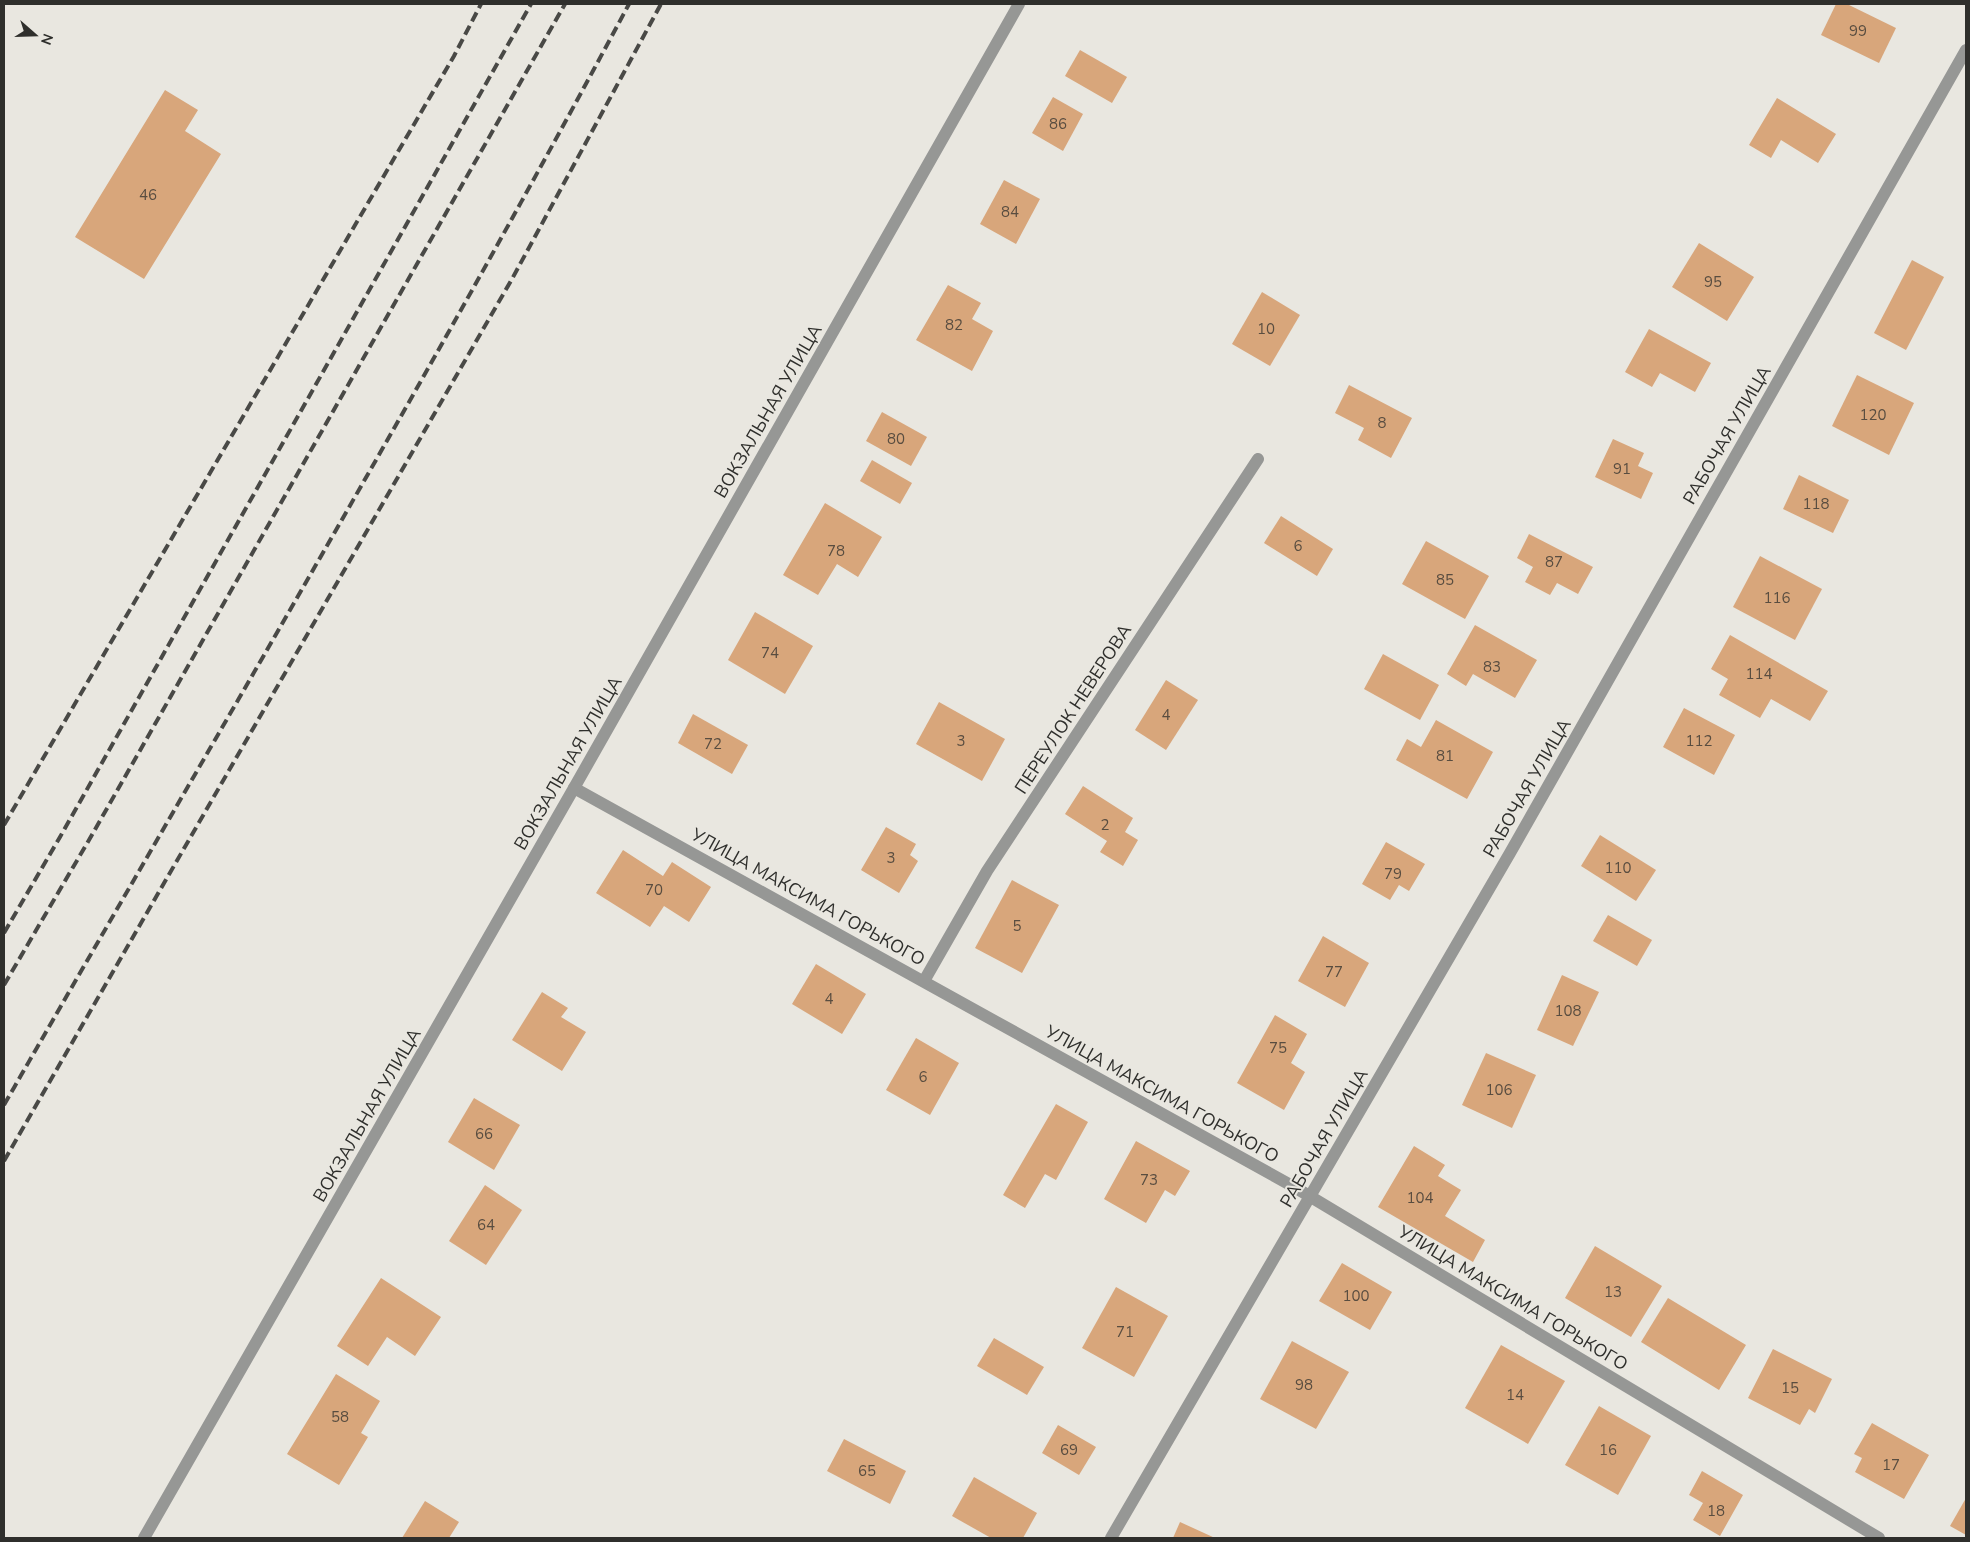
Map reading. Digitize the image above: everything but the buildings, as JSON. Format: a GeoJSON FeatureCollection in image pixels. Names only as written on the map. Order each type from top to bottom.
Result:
{"type":"FeatureCollection","features":[{"type":"Feature","properties":{"kind":"street","name":"ВОКЗАЛЬНАЯ УЛИЦА"},"geometry":{"type":"LineString","coordinates":[[144,1538],[574,788],[1019,4]]}},
{"type":"Feature","properties":{"kind":"street","name":"РАБОЧАЯ УЛИЦА"},"geometry":{"type":"LineString","coordinates":[[1111,1538],[1510,853],[1966,50]]}},
{"type":"Feature","properties":{"kind":"street","name":"ПЕРЕУЛОК НЕВЕРОВА"},"geometry":{"type":"LineString","coordinates":[[924,981],[987,871],[1258,459]]}},
{"type":"Feature","properties":{"kind":"street","name":"УЛИЦА МАКСИМА ГОРЬКОГО"},"geometry":{"type":"LineString","coordinates":[[574,788],[1310,1196],[1879,1538]]}},
{"type":"Feature","properties":{"kind":"railway"},"geometry":{"type":"LineString","coordinates":[[4,825],[454,56],[481,4]]}},
{"type":"Feature","properties":{"kind":"railway"},"geometry":{"type":"LineString","coordinates":[[4,933],[531,4]]}},
{"type":"Feature","properties":{"kind":"railway"},"geometry":{"type":"LineString","coordinates":[[4,985],[89,840],[565,4]]}},
{"type":"Feature","properties":{"kind":"railway"},"geometry":{"type":"LineString","coordinates":[[4,1105],[321,557],[477,282],[629,4]]}},
{"type":"Feature","properties":{"kind":"railway"},"geometry":{"type":"LineString","coordinates":[[4,1161],[512,279],[661,4]]}}]}
